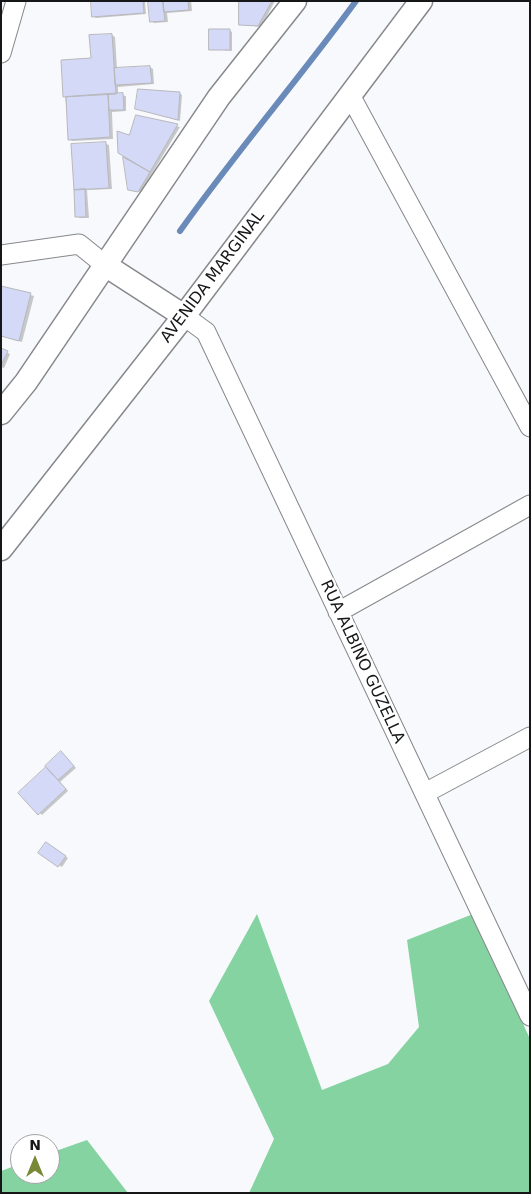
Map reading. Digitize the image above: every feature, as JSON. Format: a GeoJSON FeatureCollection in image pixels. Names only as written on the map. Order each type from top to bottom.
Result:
{"type":"FeatureCollection","features":[{"type":"Feature","properties":{"kind":"street"},"geometry":{"type":"LineString","coordinates":[[1,53],[16,1]]}},
{"type":"Feature","properties":{"kind":"street"},"geometry":{"type":"LineString","coordinates":[[1,413],[26,382],[219,97],[295,1]]}},
{"type":"Feature","properties":{"kind":"street","name":"AVENIDA MARGINAL"},"geometry":{"type":"LineString","coordinates":[[1,550],[184,316],[421,1]]}},
{"type":"Feature","properties":{"kind":"street"},"geometry":{"type":"LineString","coordinates":[[350,95],[530,426]]}},
{"type":"Feature","properties":{"kind":"street"},"geometry":{"type":"LineString","coordinates":[[1,255],[79,244],[105,265],[184,316]]}},
{"type":"Feature","properties":{"kind":"street","name":"RUA ALBINO GUZELLA"},"geometry":{"type":"LineString","coordinates":[[184,316],[206,332],[425,793],[526,996],[530,1016]]}},
{"type":"Feature","properties":{"kind":"street"},"geometry":{"type":"LineString","coordinates":[[338,612],[530,505]]}},
{"type":"Feature","properties":{"kind":"street"},"geometry":{"type":"LineString","coordinates":[[425,793],[530,737]]}},
{"type":"Feature","properties":{"kind":"green space"},"geometry":{"type":"Polygon","coordinates":[[[257,914],[322,1090],[388,1064],[419,1027],[407,940],[473,914],[530,1039],[530,1193],[249,1193],[274,1139],[209,1001],[257,914]]]}},
{"type":"Feature","properties":{"kind":"green space"},"geometry":{"type":"Polygon","coordinates":[[[87,1140],[128,1193],[1,1193],[1,1171],[10,1168],[10,1184],[60,1184],[60,1149],[87,1140]]]}},
{"type":"Feature","properties":{"kind":"building"},"geometry":{"type":"Polygon","coordinates":[[[91,1],[143,1],[144,13],[92,17],[91,1]]]}},
{"type":"Feature","properties":{"kind":"building"},"geometry":{"type":"Polygon","coordinates":[[[148,1],[163,1],[165,21],[150,22],[148,1]]]}},
{"type":"Feature","properties":{"kind":"building"},"geometry":{"type":"Polygon","coordinates":[[[163,1],[188,1],[189,10],[164,12],[163,1]]]}},
{"type":"Feature","properties":{"kind":"building"},"geometry":{"type":"Polygon","coordinates":[[[239,1],[272,1],[258,26],[239,25],[239,1]]]}},
{"type":"Feature","properties":{"kind":"building"},"geometry":{"type":"Polygon","coordinates":[[[209,29],[230,29],[230,50],[209,50],[209,29]]]}},
{"type":"Feature","properties":{"kind":"building"},"geometry":{"type":"Polygon","coordinates":[[[112,34],[116,94],[63,97],[61,60],[91,58],[89,35],[112,34]]]}},
{"type":"Feature","properties":{"kind":"building"},"geometry":{"type":"Polygon","coordinates":[[[150,66],[152,83],[115,85],[114,68],[150,66]]]}},
{"type":"Feature","properties":{"kind":"building"},"geometry":{"type":"Polygon","coordinates":[[[138,89],[180,92],[178,120],[135,109],[138,89]]]}},
{"type":"Feature","properties":{"kind":"building"},"geometry":{"type":"Polygon","coordinates":[[[123,93],[124,110],[109,110],[108,94],[123,93]]]}},
{"type":"Feature","properties":{"kind":"building"},"geometry":{"type":"Polygon","coordinates":[[[108,94],[110,137],[68,140],[66,97],[108,94]]]}},
{"type":"Feature","properties":{"kind":"building"},"geometry":{"type":"Polygon","coordinates":[[[136,115],[178,124],[150,172],[118,153],[117,131],[129,135],[136,115]]]}},
{"type":"Feature","properties":{"kind":"building"},"geometry":{"type":"Polygon","coordinates":[[[106,142],[109,188],[74,190],[71,144],[106,142]]]}},
{"type":"Feature","properties":{"kind":"building"},"geometry":{"type":"Polygon","coordinates":[[[123,157],[150,172],[138,192],[128,190],[123,157]]]}},
{"type":"Feature","properties":{"kind":"building"},"geometry":{"type":"Polygon","coordinates":[[[85,189],[86,217],[75,217],[74,190],[85,189]]]}},
{"type":"Feature","properties":{"kind":"building"},"geometry":{"type":"Polygon","coordinates":[[[1,286],[31,293],[19,341],[1,336],[1,286]]]}},
{"type":"Feature","properties":{"kind":"building"},"geometry":{"type":"Polygon","coordinates":[[[1,348],[8,351],[1,365],[1,348]]]}},
{"type":"Feature","properties":{"kind":"building"},"geometry":{"type":"Polygon","coordinates":[[[61,751],[74,766],[58,780],[45,766],[61,751]]]}},
{"type":"Feature","properties":{"kind":"building"},"geometry":{"type":"Polygon","coordinates":[[[46,767],[66,789],[38,815],[18,793],[46,767]]]}},
{"type":"Feature","properties":{"kind":"building"},"geometry":{"type":"Polygon","coordinates":[[[46,842],[66,856],[58,867],[38,853],[46,842]]]}},
{"type":"Feature","properties":{"kind":"waterway"},"geometry":{"type":"LineString","coordinates":[[180,231],[356,1]]}}]}
